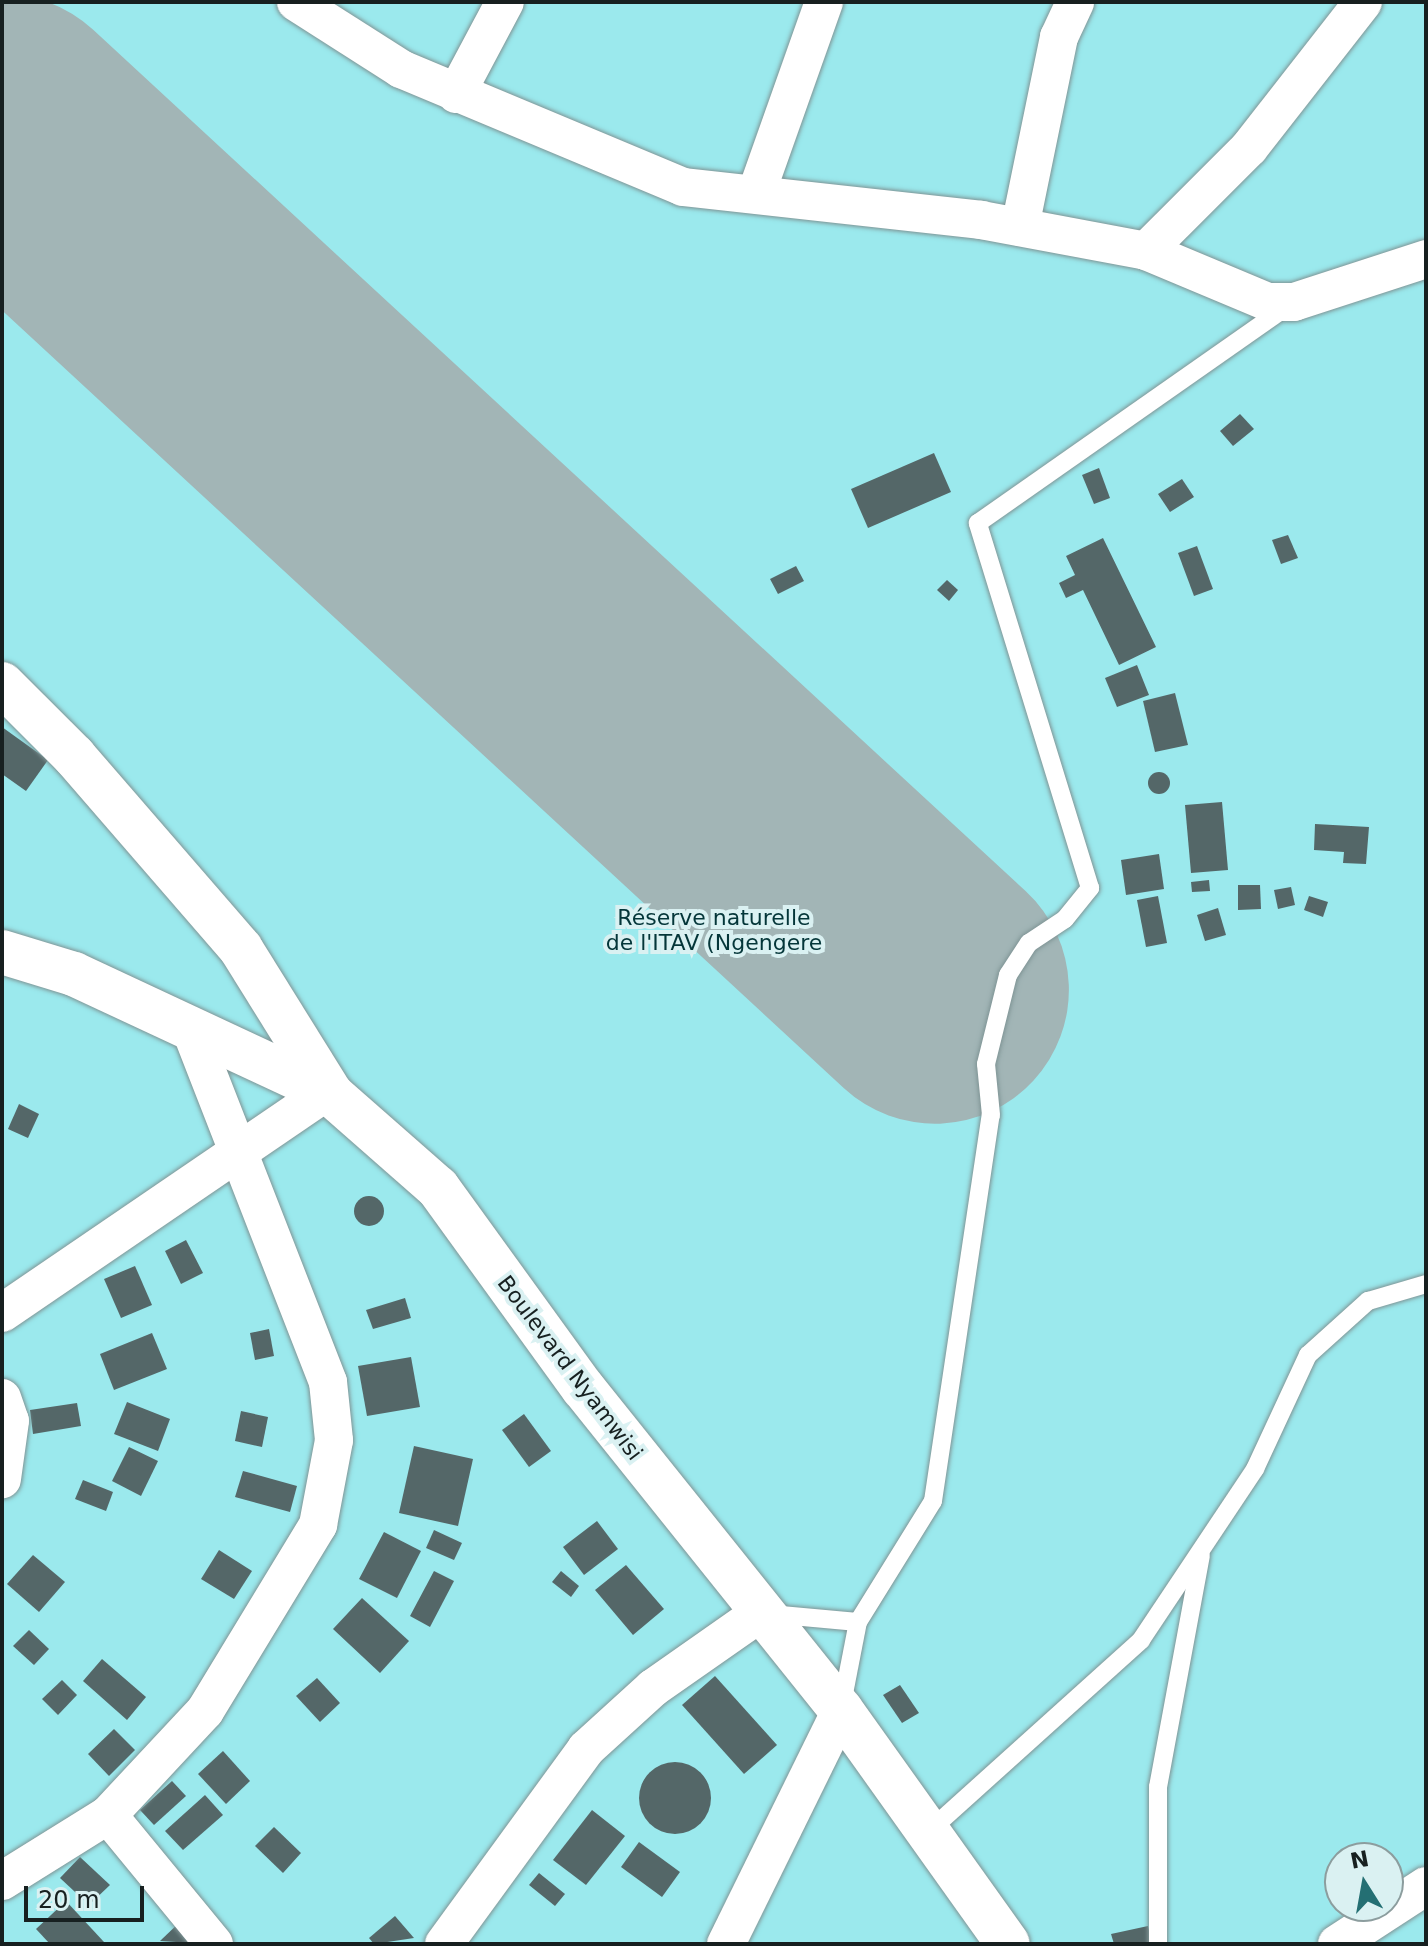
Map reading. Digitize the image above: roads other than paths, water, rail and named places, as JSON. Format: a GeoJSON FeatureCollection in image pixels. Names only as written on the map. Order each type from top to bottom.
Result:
{"type":"FeatureCollection","features":[{"type":"Feature","properties":{"kind":"main road"},"geometry":{"type":"LineString","coordinates":[[2,684],[74,756],[241,949],[328,1093]]}},
{"type":"Feature","properties":{"kind":"main road","name":"Boulevard Nyamwisi"},"geometry":{"type":"LineString","coordinates":[[2,952],[74,974],[189,1025],[328,1093],[438,1188],[760,1613],[841,1710],[926,1834],[1008,1944]]}},
{"type":"Feature","properties":{"kind":"street"},"geometry":{"type":"LineString","coordinates":[[296,2],[401,69],[683,187],[1020,227],[1146,251],[1189,265],[1227,291],[1294,302],[1426,259]]}},
{"type":"Feature","properties":{"kind":"street"},"geometry":{"type":"LineString","coordinates":[[456,94],[505,2]]}},
{"type":"Feature","properties":{"kind":"street"},"geometry":{"type":"LineString","coordinates":[[756,194],[824,2]]}},
{"type":"Feature","properties":{"kind":"street"},"geometry":{"type":"LineString","coordinates":[[1020,227],[1059,37],[1075,2]]}},
{"type":"Feature","properties":{"kind":"street"},"geometry":{"type":"LineString","coordinates":[[1146,251],[1249,148],[1363,2]]}},
{"type":"Feature","properties":{"kind":"street"},"geometry":{"type":"LineString","coordinates":[[2,1881],[108,1815],[205,1711],[318,1525],[334,1440],[328,1382],[189,1025]]}},
{"type":"Feature","properties":{"kind":"street"},"geometry":{"type":"LineString","coordinates":[[2,1313],[241,1155],[328,1093]]}},
{"type":"Feature","properties":{"kind":"street"},"geometry":{"type":"LineString","coordinates":[[2,1398],[10,1421],[2,1479]]}},
{"type":"Feature","properties":{"kind":"street"},"geometry":{"type":"LineString","coordinates":[[444,1944],[586,1749],[653,1688],[760,1613]]}},
{"type":"Feature","properties":{"kind":"street"},"geometry":{"type":"LineString","coordinates":[[726,1944],[841,1710]]}},
{"type":"Feature","properties":{"kind":"street"},"geometry":{"type":"LineString","coordinates":[[108,1815],[214,1944]]}},
{"type":"Feature","properties":{"kind":"street"},"geometry":{"type":"LineString","coordinates":[[1337,1944],[1426,1886]]}},
{"type":"Feature","properties":{"kind":"lane"},"geometry":{"type":"LineString","coordinates":[[841,1710],[858,1622],[933,1501],[991,1115],[986,1064],[1008,975],[1029,943],[1065,919],[1090,888],[978,523],[1294,302]]}},
{"type":"Feature","properties":{"kind":"lane"},"geometry":{"type":"LineString","coordinates":[[926,1834],[1141,1640],[1255,1469],[1308,1355],[1368,1301],[1426,1284]]}},
{"type":"Feature","properties":{"kind":"lane"},"geometry":{"type":"LineString","coordinates":[[1158,1944],[1158,1787],[1202,1545]]}},
{"type":"Feature","properties":{"kind":"lane"},"geometry":{"type":"LineString","coordinates":[[760,1613],[858,1622]]}},
{"type":"Feature","properties":{"kind":"park label","name":"Réserve naturelle de l'ITAV (Ngengere"},"geometry":{"type":"Point","coordinates":[714,930]}}]}
